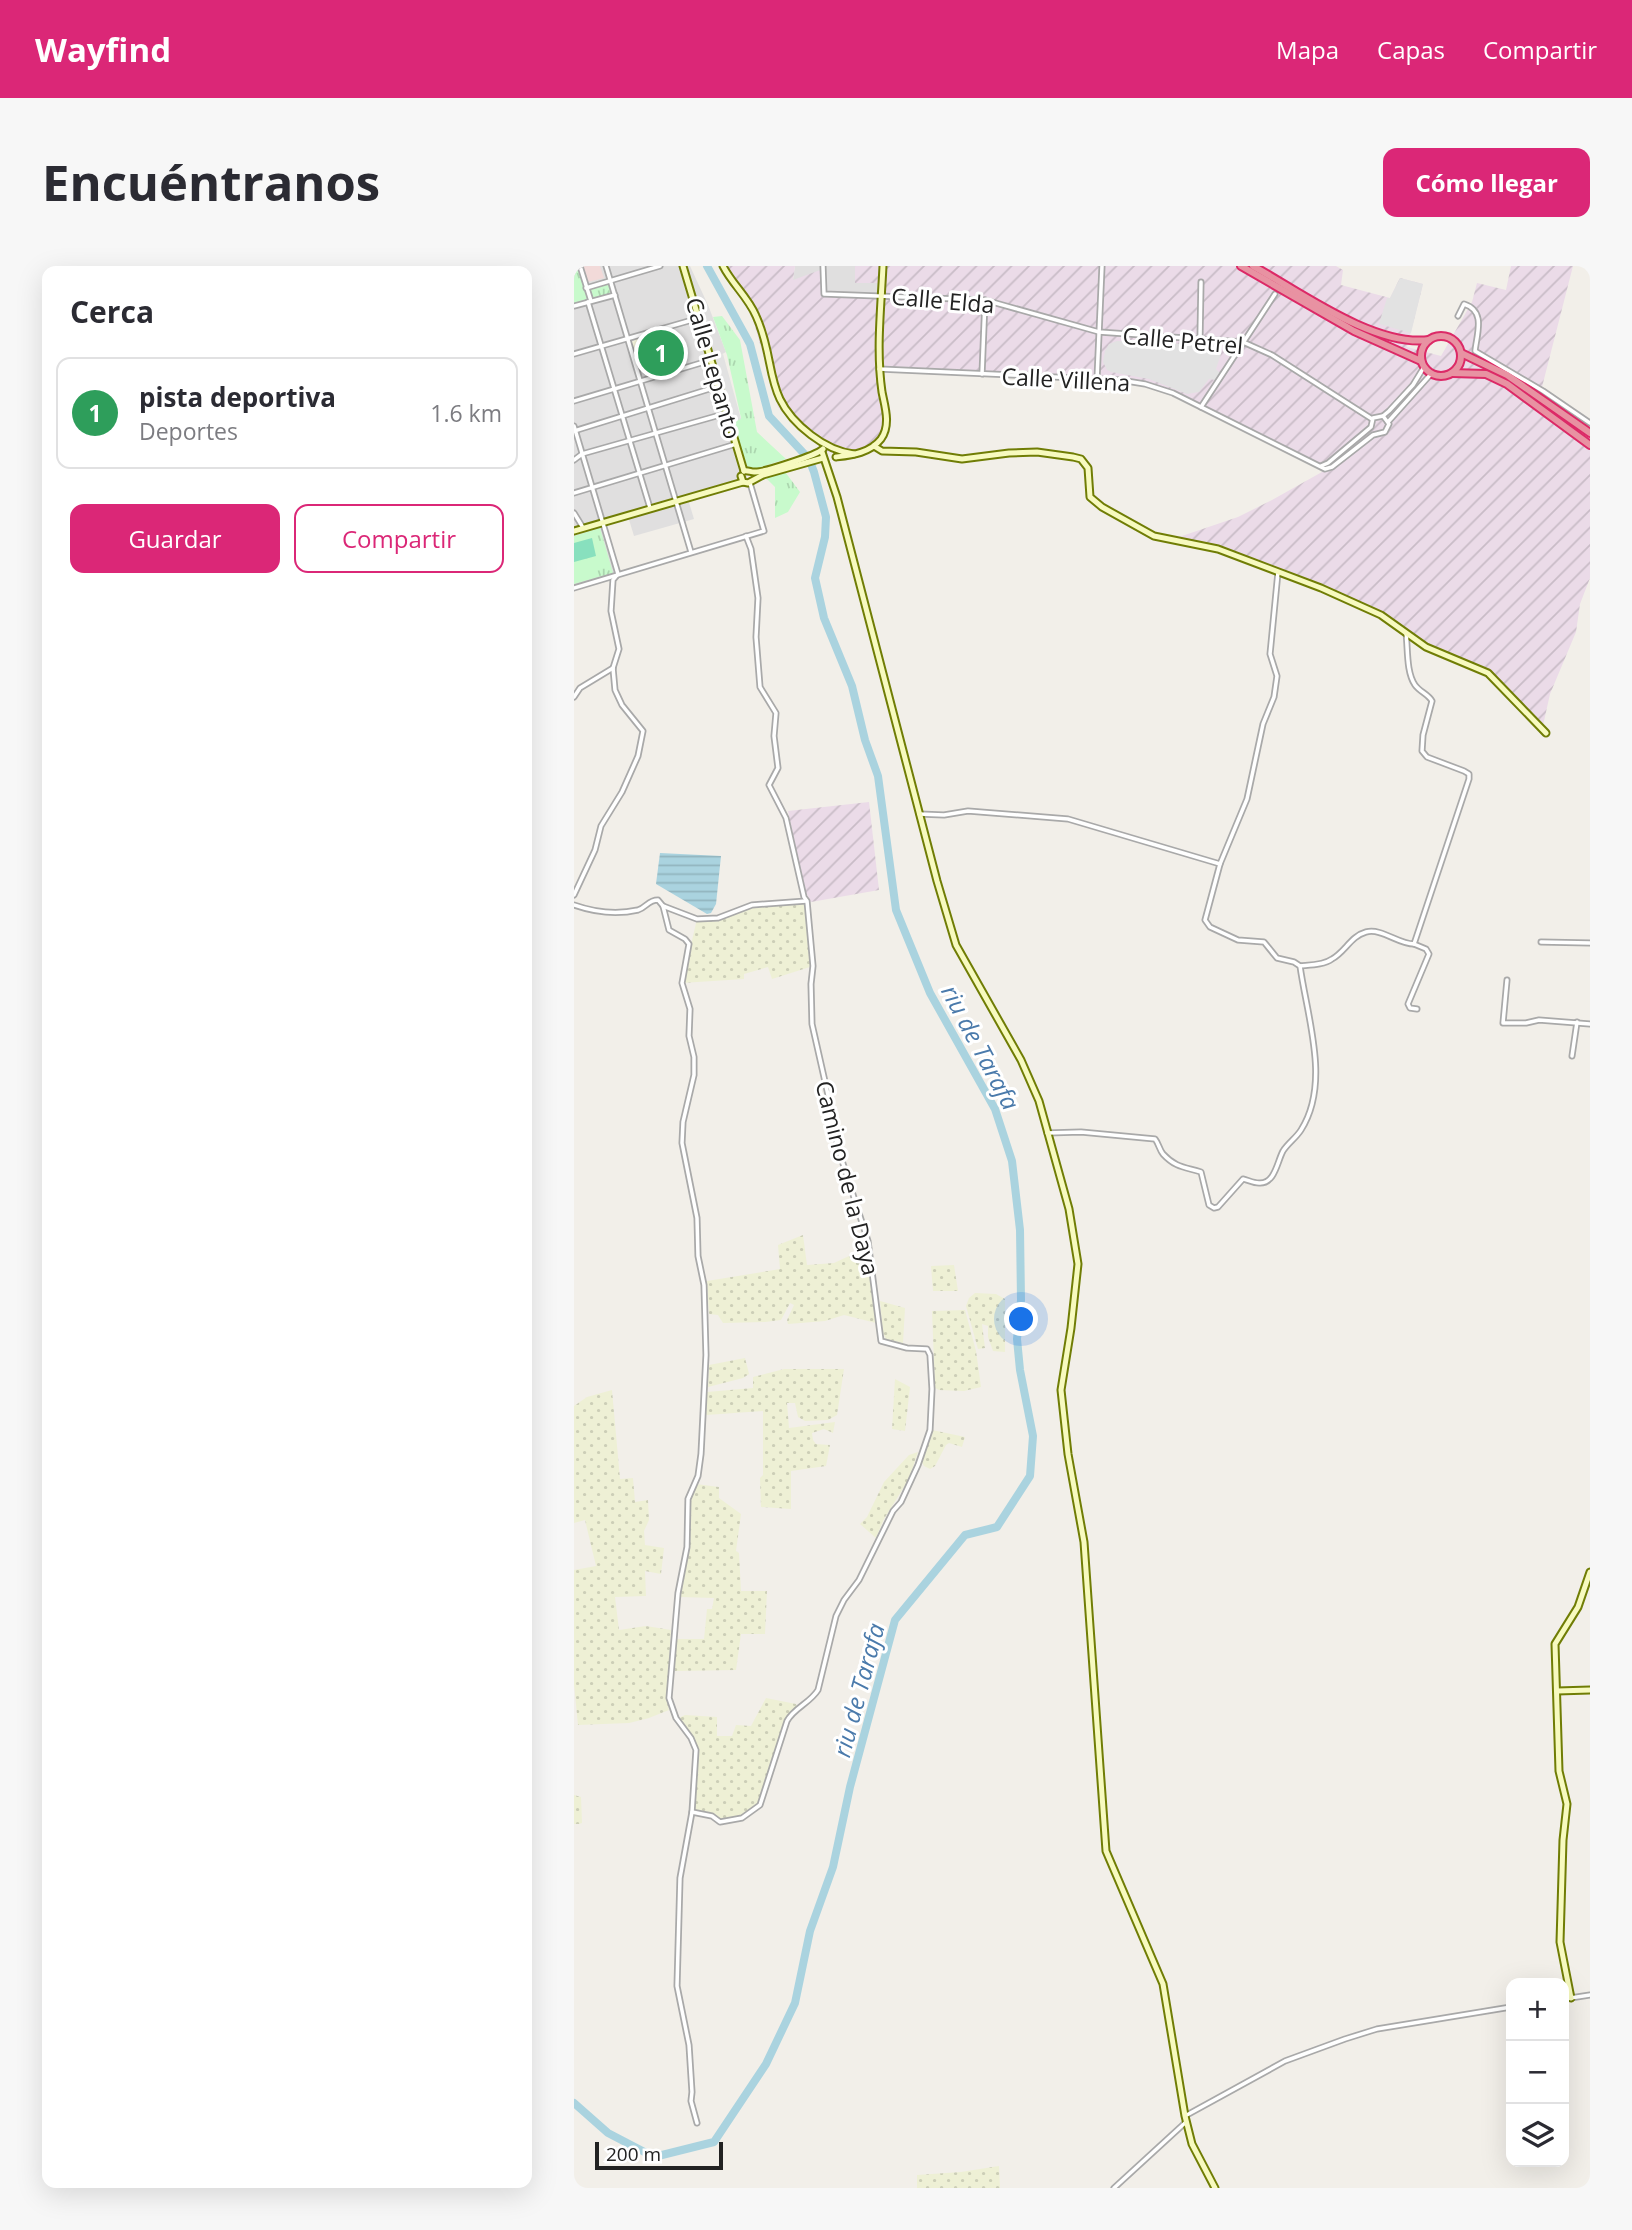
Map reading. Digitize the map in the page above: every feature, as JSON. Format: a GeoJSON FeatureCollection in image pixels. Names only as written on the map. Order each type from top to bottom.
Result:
{"type":"FeatureCollection","features":[{"type":"Feature","properties":{"kind":"highway"},"geometry":{"type":"LineString","coordinates":[[1241,266],[1354,331],[1423,364],[1431,374],[1446,376],[1459,364],[1461,353],[1450,338],[1440,336],[1418,342],[1392,338],[1365,328],[1253,266]]}},
{"type":"Feature","properties":{"kind":"highway"},"geometry":{"type":"LineString","coordinates":[[1423,364],[1422,349],[1429,340]]}},
{"type":"Feature","properties":{"kind":"highway"},"geometry":{"type":"LineString","coordinates":[[1461,353],[1507,375],[1590,433]]}},
{"type":"Feature","properties":{"kind":"highway"},"geometry":{"type":"LineString","coordinates":[[1452,373],[1486,374],[1507,384],[1590,445]]}},
{"type":"Feature","properties":{"kind":"main road","name":"Calle Lepanto"},"geometry":{"type":"LineString","coordinates":[[683,266],[747,477]]}},
{"type":"Feature","properties":{"kind":"main road"},"geometry":{"type":"LineString","coordinates":[[722,266],[756,316],[782,405],[829,454],[837,497],[919,814],[956,945],[1021,1060],[1039,1101],[1069,1209],[1077,1264],[1071,1328],[1061,1390],[1068,1454],[1084,1542],[1106,1851],[1163,1984],[1185,2119],[1192,2144],[1215,2188]]}},
{"type":"Feature","properties":{"kind":"main road"},"geometry":{"type":"LineString","coordinates":[[574,529],[829,454],[854,454],[874,446],[881,439],[887,419],[879,369],[883,266]]}},
{"type":"Feature","properties":{"kind":"main road"},"geometry":{"type":"LineString","coordinates":[[874,446],[882,451],[916,452],[962,459],[1038,452],[1081,459],[1088,468],[1090,497],[1102,507],[1154,536],[1218,549],[1321,588],[1381,615],[1426,647],[1488,673],[1546,733]]}},
{"type":"Feature","properties":{"kind":"main road"},"geometry":{"type":"LineString","coordinates":[[574,529],[602,521]]}},
{"type":"Feature","properties":{"kind":"main road"},"geometry":{"type":"LineString","coordinates":[[1564,1978],[1560,1942],[1563,1840],[1567,1804],[1559,1771],[1555,1644],[1578,1607],[1590,1572]]}},
{"type":"Feature","properties":{"kind":"main road"},"geometry":{"type":"LineString","coordinates":[[1557,1691],[1590,1690]]}},
{"type":"Feature","properties":{"kind":"street"},"geometry":{"type":"LineString","coordinates":[[580,266],[601,346],[650,507]]}},
{"type":"Feature","properties":{"kind":"street"},"geometry":{"type":"LineString","coordinates":[[606,266],[691,552]]}},
{"type":"Feature","properties":{"kind":"street"},"geometry":{"type":"LineString","coordinates":[[636,266],[638,273]]}},
{"type":"Feature","properties":{"kind":"street"},"geometry":{"type":"LineString","coordinates":[[586,288],[660,266]]}},
{"type":"Feature","properties":{"kind":"street","name":"Calle Elda"},"geometry":{"type":"LineString","coordinates":[[823,266],[824,294],[985,300],[1099,332]]}},
{"type":"Feature","properties":{"kind":"street"},"geometry":{"type":"LineString","coordinates":[[1097,379],[1102,266]]}},
{"type":"Feature","properties":{"kind":"street"},"geometry":{"type":"LineString","coordinates":[[1199,338],[1201,282]]}},
{"type":"Feature","properties":{"kind":"street"},"geometry":{"type":"LineString","coordinates":[[1200,407],[1275,294]]}},
{"type":"Feature","properties":{"kind":"street"},"geometry":{"type":"LineString","coordinates":[[574,306],[615,295]]}},
{"type":"Feature","properties":{"kind":"street"},"geometry":{"type":"LineString","coordinates":[[982,374],[985,300]]}},
{"type":"Feature","properties":{"kind":"street"},"geometry":{"type":"LineString","coordinates":[[1458,316],[1464,304],[1474,308],[1478,318],[1475,351],[1480,356],[1503,365],[1590,424]]}},
{"type":"Feature","properties":{"kind":"street"},"geometry":{"type":"LineString","coordinates":[[574,354],[699,318]]}},
{"type":"Feature","properties":{"kind":"street","name":"Calle Petrel"},"geometry":{"type":"LineString","coordinates":[[1099,332],[1243,342],[1272,355],[1372,419]]}},
{"type":"Feature","properties":{"kind":"street"},"geometry":{"type":"LineString","coordinates":[[574,401],[711,360]]}},
{"type":"Feature","properties":{"kind":"street"},"geometry":{"type":"LineString","coordinates":[[1319,466],[1328,463],[1371,427],[1372,419],[1383,416],[1413,385],[1423,364]]}},
{"type":"Feature","properties":{"kind":"street","name":"Calle Villena"},"geometry":{"type":"LineString","coordinates":[[879,369],[1097,379],[1145,384],[1173,393],[1319,466]]}},
{"type":"Feature","properties":{"kind":"street"},"geometry":{"type":"LineString","coordinates":[[1319,466],[1330,468],[1377,433],[1385,432],[1388,422],[1431,374]]}},
{"type":"Feature","properties":{"kind":"street"},"geometry":{"type":"LineString","coordinates":[[618,574],[574,429],[719,386]]}},
{"type":"Feature","properties":{"kind":"street"},"geometry":{"type":"LineString","coordinates":[[574,460],[583,454],[727,413]]}},
{"type":"Feature","properties":{"kind":"street"},"geometry":{"type":"LineString","coordinates":[[1383,416],[1388,422]]}},
{"type":"Feature","properties":{"kind":"street"},"geometry":{"type":"LineString","coordinates":[[1371,427],[1377,433]]}},
{"type":"Feature","properties":{"kind":"street"},"geometry":{"type":"LineString","coordinates":[[574,493],[736,444]]}},
{"type":"Feature","properties":{"kind":"street"},"geometry":{"type":"LineString","coordinates":[[574,588],[764,531],[747,477]]}},
{"type":"Feature","properties":{"kind":"street"},"geometry":{"type":"LineString","coordinates":[[574,513],[582,526]]}},
{"type":"Feature","properties":{"kind":"street","name":"Camino de la Daya"},"geometry":{"type":"LineString","coordinates":[[692,1812],[712,1816],[720,1822],[742,1818],[761,1805],[787,1721],[791,1714],[813,1698],[818,1690],[836,1616],[859,1580],[918,1465],[930,1430],[932,1389],[930,1354],[927,1349],[906,1348],[881,1341],[867,1241],[837,1146],[813,1024],[813,966],[807,901],[804,898],[786,818],[769,785],[778,768],[774,736],[776,713],[760,687],[757,666],[758,598],[751,549],[746,536]]}},
{"type":"Feature","properties":{"kind":"street"},"geometry":{"type":"LineString","coordinates":[[1278,572],[1270,654],[1277,676],[1274,697],[1263,724],[1247,799],[1220,864],[1204,915],[1207,924],[1238,940],[1264,942],[1277,958],[1300,966],[1331,961],[1365,933],[1372,932],[1426,948],[1429,954],[1408,1004],[1410,1008],[1417,1009]]}},
{"type":"Feature","properties":{"kind":"street"},"geometry":{"type":"LineString","coordinates":[[574,895],[595,850],[601,825],[622,792],[638,756],[643,731],[615,690],[612,668],[619,649],[611,611],[613,580],[618,574]]}},
{"type":"Feature","properties":{"kind":"street"},"geometry":{"type":"LineString","coordinates":[[1406,633],[1412,679],[1418,689],[1432,701],[1423,735],[1422,751],[1427,757],[1469,774],[1414,944]]}},
{"type":"Feature","properties":{"kind":"street"},"geometry":{"type":"LineString","coordinates":[[574,697],[580,688],[612,668]]}},
{"type":"Feature","properties":{"kind":"street"},"geometry":{"type":"LineString","coordinates":[[919,814],[944,815],[968,811],[1068,819],[1220,864]]}},
{"type":"Feature","properties":{"kind":"street"},"geometry":{"type":"LineString","coordinates":[[574,905],[603,913],[638,910],[651,900],[658,900],[663,906],[669,930],[689,944],[682,983],[690,1009],[689,1036],[694,1057],[694,1075],[683,1122],[682,1143],[694,1200],[698,1256],[704,1285],[706,1355],[701,1454],[698,1476],[688,1499],[687,1547],[678,1593],[669,1698],[676,1718],[691,1738],[696,1750],[692,1812],[680,1878],[677,1986],[689,2045],[691,2101],[696,2123]]}},
{"type":"Feature","properties":{"kind":"street"},"geometry":{"type":"LineString","coordinates":[[663,906],[697,919],[718,918],[752,905],[807,901]]}},
{"type":"Feature","properties":{"kind":"street"},"geometry":{"type":"LineString","coordinates":[[1541,942],[1590,943]]}},
{"type":"Feature","properties":{"kind":"street"},"geometry":{"type":"LineString","coordinates":[[1046,1133],[1082,1132],[1155,1139],[1163,1154],[1174,1163],[1184,1169],[1200,1172],[1211,1208],[1218,1207],[1243,1179],[1260,1184],[1268,1181],[1284,1150],[1301,1130],[1313,1102],[1317,1080],[1312,1030],[1300,966]]}},
{"type":"Feature","properties":{"kind":"street"},"geometry":{"type":"LineString","coordinates":[[1507,980],[1503,1023],[1539,1020],[1590,1024]]}},
{"type":"Feature","properties":{"kind":"street"},"geometry":{"type":"LineString","coordinates":[[1572,1055],[1577,1022]]}},
{"type":"Feature","properties":{"kind":"street"},"geometry":{"type":"LineString","coordinates":[[1569,1999],[1590,1996]]}},
{"type":"Feature","properties":{"kind":"street"},"geometry":{"type":"LineString","coordinates":[[1114,2188],[1185,2119],[1285,2061],[1377,2029],[1506,2008]]}},
{"type":"Feature","properties":{"kind":"shaded area"},"geometry":{"type":"Polygon","coordinates":[[[574,266],[690,266],[726,352],[711,360],[747,477],[687,496],[694,519],[634,536],[627,513],[603,521],[618,574],[574,587],[574,266]]]}},
{"type":"Feature","properties":{"kind":"shaded area"},"geometry":{"type":"Polygon","coordinates":[[[583,266],[600,266],[604,278],[588,282],[583,266]]]}},
{"type":"Feature","properties":{"kind":"shaded area"},"geometry":{"type":"Polygon","coordinates":[[[719,266],[795,266],[793,280],[823,269],[825,294],[881,295],[882,283],[855,283],[855,266],[1336,266],[1343,270],[1341,285],[1390,298],[1400,278],[1423,284],[1407,347],[1441,356],[1472,302],[1477,283],[1506,290],[1511,266],[1573,266],[1542,387],[1590,421],[1590,578],[1580,604],[1576,632],[1550,694],[1542,730],[1488,673],[1426,647],[1381,615],[1218,549],[1178,541],[1179,537],[1238,517],[1272,500],[1322,472],[1319,466],[1173,393],[1134,381],[880,369],[887,419],[881,438],[868,450],[839,454],[828,452],[797,428],[778,407],[752,316],[719,266]]]}},
{"type":"Feature","properties":{"kind":"shaded area"},"geometry":{"type":"Polygon","coordinates":[[[795,266],[855,266],[856,283],[882,283],[882,295],[824,294],[793,280],[795,266]]]}},
{"type":"Feature","properties":{"kind":"shaded area"},"geometry":{"type":"Polygon","coordinates":[[[1400,278],[1423,284],[1411,333],[1379,324],[1387,298],[1390,298],[1400,278]]]}},
{"type":"Feature","properties":{"kind":"shaded area"},"geometry":{"type":"Polygon","coordinates":[[[640,338],[647,350],[672,341],[679,366],[661,372],[657,359],[637,362],[631,342],[640,338]]]}},
{"type":"Feature","properties":{"kind":"shaded area"},"geometry":{"type":"Polygon","coordinates":[[[1117,341],[1210,345],[1221,354],[1216,369],[1220,373],[1215,380],[1209,379],[1199,392],[1187,394],[1149,379],[1111,372],[1103,362],[1105,351],[1109,344],[1117,341]]]}},
{"type":"Feature","properties":{"kind":"shaded area"},"geometry":{"type":"Polygon","coordinates":[[[723,354],[741,419],[733,422],[713,357],[723,354]]]}},
{"type":"Feature","properties":{"kind":"shaded area"},"geometry":{"type":"Polygon","coordinates":[[[869,802],[879,890],[811,902],[804,889],[788,811],[869,802]]]}},
{"type":"Feature","properties":{"kind":"shaded area"},"geometry":{"type":"Polygon","coordinates":[[[802,901],[808,909],[813,966],[772,979],[768,967],[744,974],[744,979],[682,983],[697,919],[718,918],[752,905],[802,901]]]}},
{"type":"Feature","properties":{"kind":"shaded area"},"geometry":{"type":"Polygon","coordinates":[[[803,1235],[807,1265],[834,1263],[862,1250],[868,1252],[876,1323],[844,1315],[825,1321],[788,1324],[787,1320],[794,1305],[790,1303],[781,1320],[723,1323],[718,1315],[709,1314],[707,1281],[780,1269],[778,1245],[803,1235]]]}},
{"type":"Feature","properties":{"kind":"shaded area"},"geometry":{"type":"Polygon","coordinates":[[[954,1265],[958,1291],[933,1291],[931,1266],[954,1265]]]}},
{"type":"Feature","properties":{"kind":"shaded area"},"geometry":{"type":"Polygon","coordinates":[[[975,1293],[996,1294],[1005,1299],[1005,1352],[993,1351],[988,1337],[988,1326],[982,1324],[985,1348],[978,1349],[966,1306],[975,1293]]]}},
{"type":"Feature","properties":{"kind":"shaded area"},"geometry":{"type":"Polygon","coordinates":[[[880,1301],[905,1308],[903,1343],[886,1339],[880,1301]]]}},
{"type":"Feature","properties":{"kind":"shaded area"},"geometry":{"type":"Polygon","coordinates":[[[965,1310],[976,1351],[981,1387],[964,1391],[939,1390],[935,1388],[932,1311],[965,1310]]]}},
{"type":"Feature","properties":{"kind":"shaded area"},"geometry":{"type":"Polygon","coordinates":[[[745,1358],[749,1374],[708,1387],[709,1365],[745,1358]]]}},
{"type":"Feature","properties":{"kind":"shaded area"},"geometry":{"type":"Polygon","coordinates":[[[784,1369],[844,1369],[837,1415],[828,1420],[805,1421],[798,1417],[795,1403],[787,1403],[789,1428],[835,1422],[833,1433],[824,1429],[812,1433],[816,1444],[830,1445],[826,1466],[791,1471],[791,1509],[761,1507],[763,1411],[706,1415],[707,1392],[753,1388],[753,1377],[784,1369]]]}},
{"type":"Feature","properties":{"kind":"shaded area"},"geometry":{"type":"Polygon","coordinates":[[[895,1379],[910,1387],[905,1431],[892,1429],[895,1379]]]}},
{"type":"Feature","properties":{"kind":"shaded area"},"geometry":{"type":"Polygon","coordinates":[[[612,1390],[620,1479],[633,1478],[635,1502],[648,1500],[649,1520],[644,1531],[645,1545],[664,1548],[661,1574],[645,1571],[646,1596],[615,1597],[619,1630],[646,1626],[671,1630],[667,1701],[669,1710],[629,1723],[578,1725],[574,1684],[574,1570],[596,1566],[585,1520],[574,1523],[574,1406],[587,1397],[612,1390]]]}},
{"type":"Feature","properties":{"kind":"shaded area"},"geometry":{"type":"Polygon","coordinates":[[[932,1430],[965,1437],[962,1447],[949,1443],[946,1445],[935,1466],[930,1469],[924,1466],[920,1459],[932,1430]]]}},
{"type":"Feature","properties":{"kind":"shaded area"},"geometry":{"type":"Polygon","coordinates":[[[918,1452],[909,1479],[884,1519],[876,1538],[860,1524],[867,1517],[884,1482],[909,1455],[918,1452]]]}},
{"type":"Feature","properties":{"kind":"shaded area"},"geometry":{"type":"Polygon","coordinates":[[[696,1484],[719,1487],[719,1498],[741,1514],[736,1551],[739,1553],[741,1591],[767,1591],[765,1634],[741,1634],[736,1670],[675,1671],[675,1639],[704,1639],[707,1609],[712,1609],[714,1598],[680,1597],[689,1545],[690,1492],[696,1484]]]}},
{"type":"Feature","properties":{"kind":"shaded area"},"geometry":{"type":"Polygon","coordinates":[[[766,1698],[797,1706],[787,1717],[761,1802],[742,1818],[719,1819],[694,1810],[696,1742],[679,1718],[685,1715],[717,1717],[717,1736],[732,1736],[736,1725],[751,1726],[766,1698]]]}},
{"type":"Feature","properties":{"kind":"shaded area"},"geometry":{"type":"Polygon","coordinates":[[[574,1795],[581,1797],[582,1823],[579,1824],[574,1824],[574,1795]]]}},
{"type":"Feature","properties":{"kind":"shaded area"},"geometry":{"type":"Polygon","coordinates":[[[999,2166],[1000,2188],[917,2188],[917,2175],[999,2166]]]}},
{"type":"Feature","properties":{"kind":"green space"},"geometry":{"type":"Polygon","coordinates":[[[574,266],[577,266],[587,299],[574,303],[574,266]]]}},
{"type":"Feature","properties":{"kind":"green space"},"geometry":{"type":"Polygon","coordinates":[[[608,283],[611,293],[591,299],[587,290],[608,283]]]}},
{"type":"Feature","properties":{"kind":"green space"},"geometry":{"type":"Polygon","coordinates":[[[722,316],[740,340],[757,432],[786,459],[755,469],[747,466],[733,422],[741,418],[727,355],[713,317],[722,316]]]}},
{"type":"Feature","properties":{"kind":"green space"},"geometry":{"type":"Polygon","coordinates":[[[664,345],[670,366],[660,368],[654,348],[664,345]]]}},
{"type":"Feature","properties":{"kind":"green space"},"geometry":{"type":"Polygon","coordinates":[[[783,469],[800,492],[788,512],[775,518],[775,487],[763,475],[783,469]]]}},
{"type":"Feature","properties":{"kind":"green space"},"geometry":{"type":"Polygon","coordinates":[[[600,528],[613,573],[574,584],[574,536],[600,528]]]}},
{"type":"Feature","properties":{"kind":"green space"},"geometry":{"type":"Polygon","coordinates":[[[592,538],[596,556],[574,562],[574,543],[592,538]]]}},
{"type":"Feature","properties":{"kind":"water"},"geometry":{"type":"Polygon","coordinates":[[[660,853],[721,856],[716,904],[711,913],[707,914],[656,884],[660,853]]]}},
{"type":"Feature","properties":{"kind":"waterway","name":"riu de Tarafa"},"geometry":{"type":"LineString","coordinates":[[574,2103],[608,2133],[654,2157],[714,2142],[766,2064],[795,2003],[810,1931],[833,1867],[850,1787],[895,1620],[965,1535],[997,1527],[1030,1476],[1033,1436],[1017,1339],[1021,1300],[1020,1230],[1012,1161],[995,1109],[930,993],[896,910],[878,776],[865,740],[852,686],[824,618],[815,578],[825,537],[826,517],[814,472],[809,459],[769,416],[750,344],[707,266]]}},
{"type":"Feature","properties":{"kind":"place","name":"pista deportiva"},"geometry":{"type":"Point","coordinates":[661,353]}}]}
